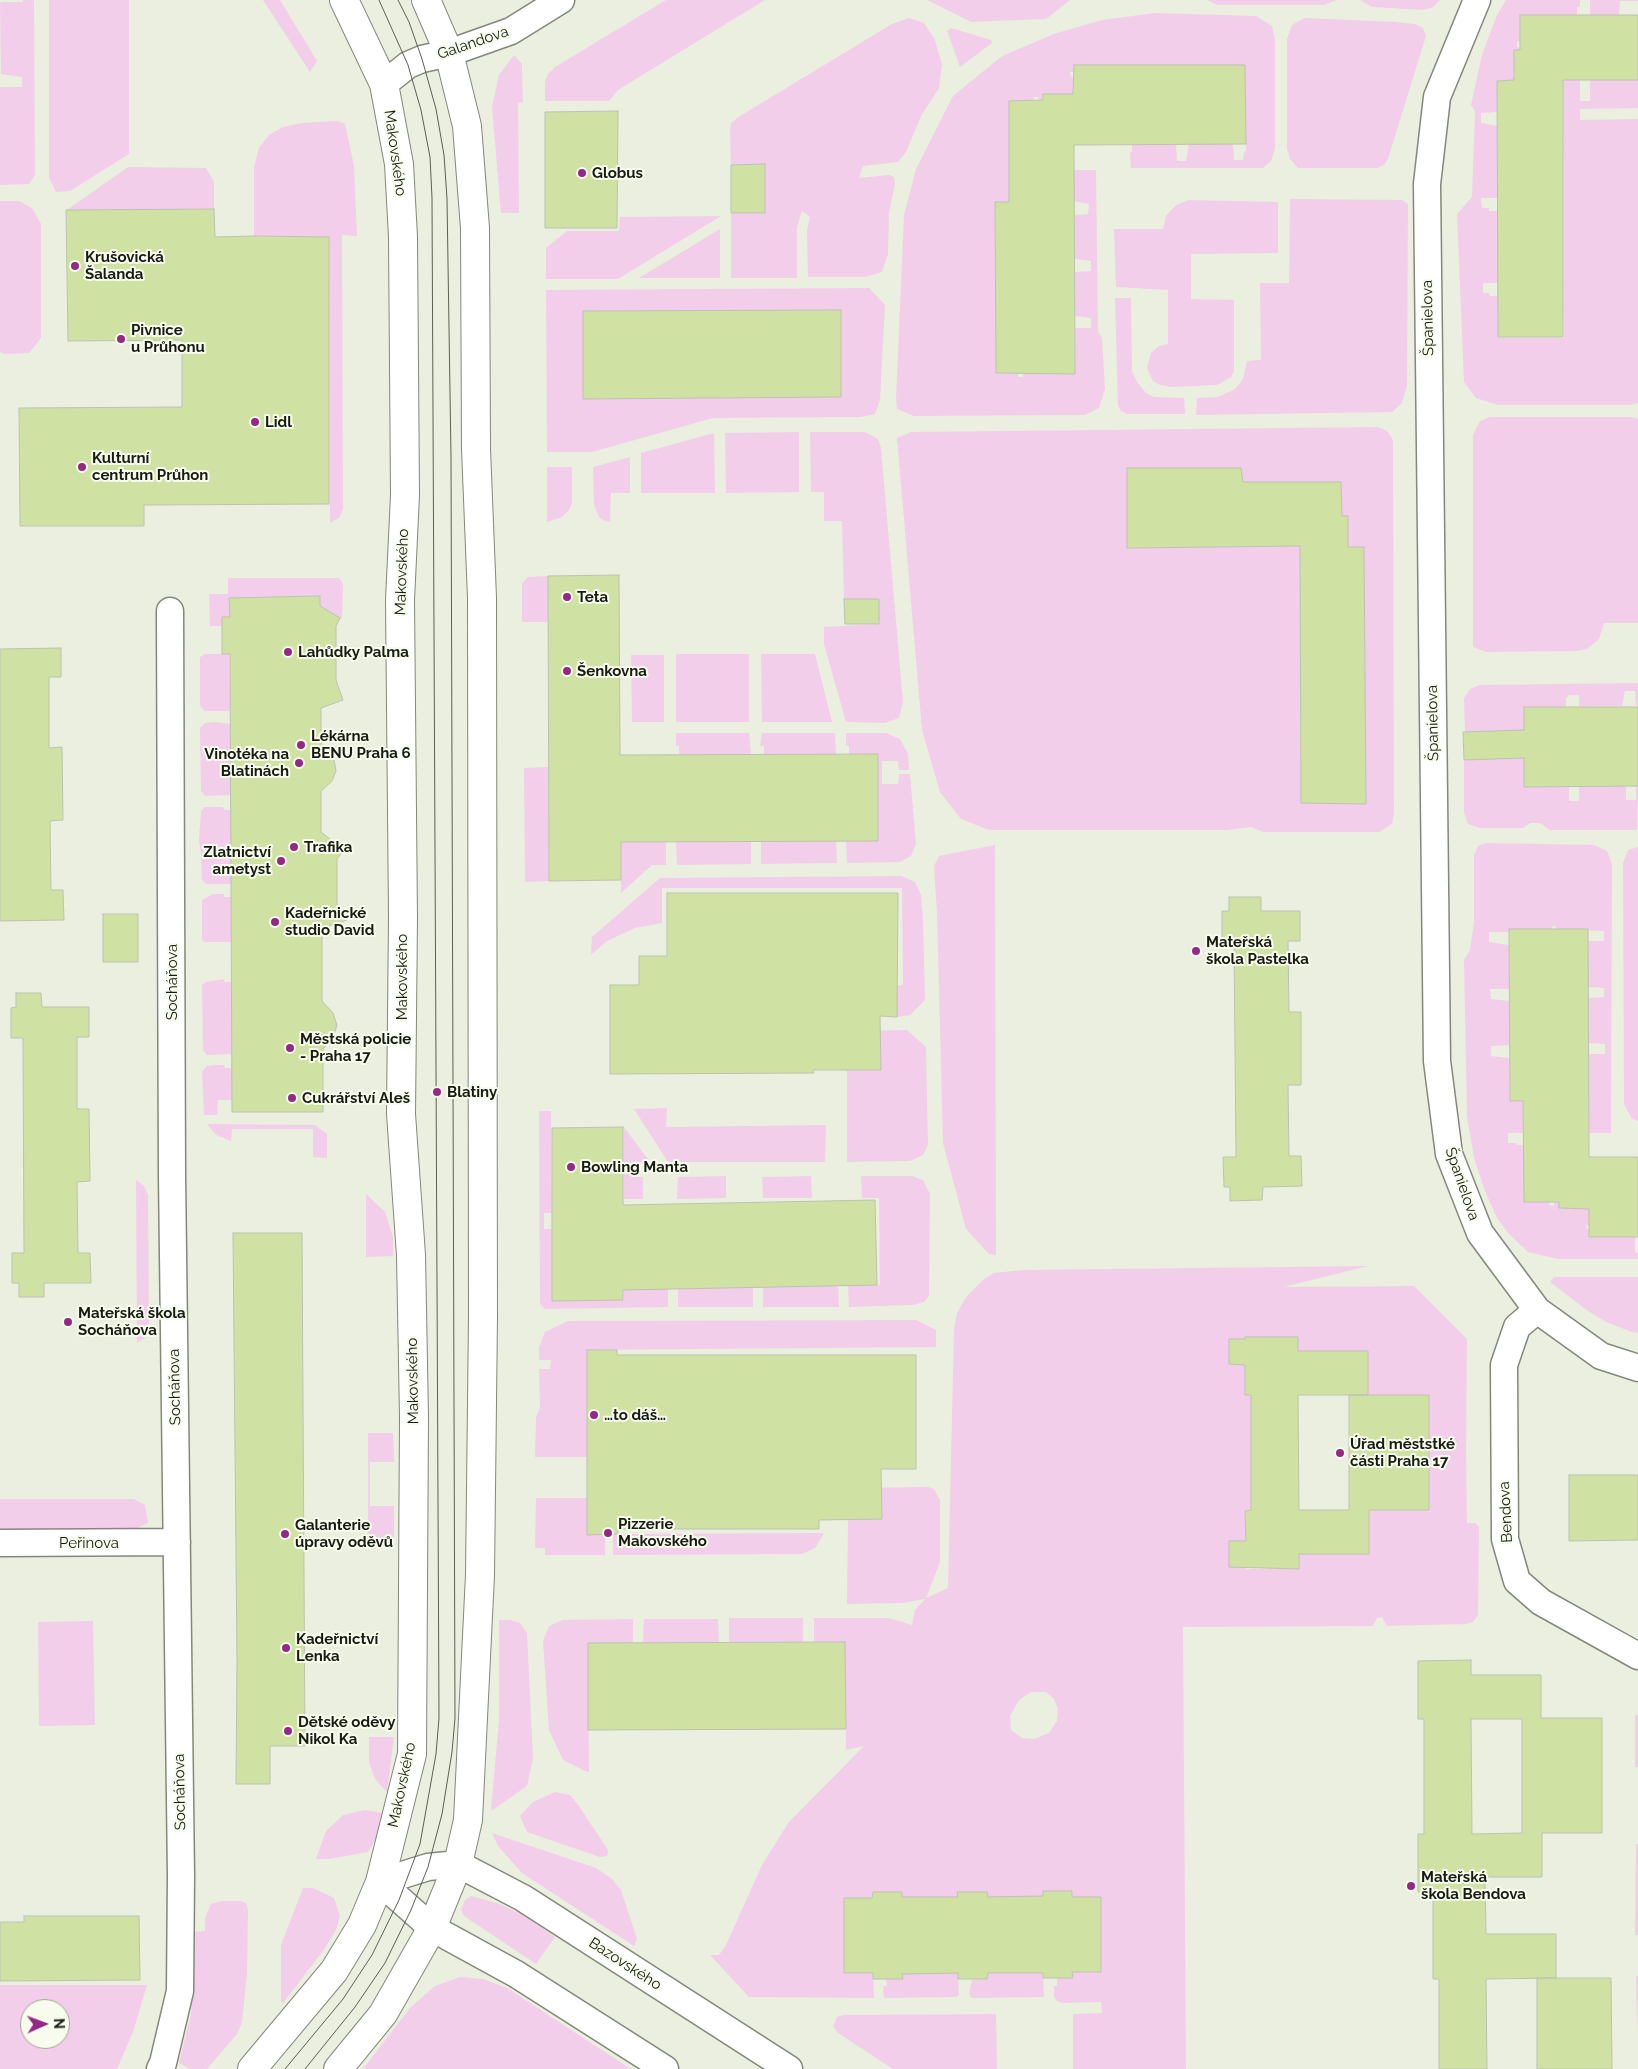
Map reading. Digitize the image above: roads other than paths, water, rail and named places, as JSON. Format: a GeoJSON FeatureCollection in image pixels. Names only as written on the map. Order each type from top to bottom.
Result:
{"type":"FeatureCollection","features":[{"type":"Feature","properties":{"kind":"street","name":"Makovského"},"geometry":{"type":"LineString","coordinates":[[252,2069],[334,1971],[362,1925],[380,1882],[412,1754],[414,1704],[414,1417],[411,1265],[401,1114],[400,600],[405,495],[404,237],[399,164],[384,84],[344,0]]}},
{"type":"Feature","properties":{"kind":"street"},"geometry":{"type":"LineString","coordinates":[[338,2069],[383,2014],[432,1928],[458,1864],[468,1820],[480,1575],[483,1316],[482,598],[476,449],[475,228],[466,126],[449,53],[426,0]]}},
{"type":"Feature","properties":{"kind":"street","name":"Galandova"},"geometry":{"type":"LineString","coordinates":[[384,84],[408,65],[511,31],[561,0]]}},
{"type":"Feature","properties":{"kind":"street","name":"Španielova"},"geometry":{"type":"LineString","coordinates":[[1477,0],[1437,97],[1427,184],[1437,1061],[1449,1154],[1480,1233],[1536,1310],[1601,1356],[1638,1368]]}},
{"type":"Feature","properties":{"kind":"street","name":"Socháňova"},"geometry":{"type":"LineString","coordinates":[[160,2069],[180,1991],[181,1876],[172,1176],[170,611]]}},
{"type":"Feature","properties":{"kind":"street","name":"Bendova"},"geometry":{"type":"LineString","coordinates":[[1536,1310],[1517,1326],[1504,1365],[1505,1539],[1517,1581],[1542,1602],[1638,1656]]}},
{"type":"Feature","properties":{"kind":"street","name":"Peřinova"},"geometry":{"type":"LineString","coordinates":[[0,1543],[177,1542]]}},
{"type":"Feature","properties":{"kind":"street"},"geometry":{"type":"LineString","coordinates":[[380,1882],[428,1867],[458,1864]]}},
{"type":"Feature","properties":{"kind":"street","name":"Bazovského"},"geometry":{"type":"LineString","coordinates":[[458,1864],[523,1898],[789,2069]]}},
{"type":"Feature","properties":{"kind":"street"},"geometry":{"type":"LineString","coordinates":[[380,1882],[432,1928],[516,1974],[665,2069]]}},
{"type":"Feature","properties":{"kind":"tram line"},"geometry":{"type":"LineString","coordinates":[[285,2069],[343,1999],[372,1955],[399,1900],[420,1844],[436,1754],[439,1718],[432,198],[430,157],[421,110],[408,65],[379,0]]}},
{"type":"Feature","properties":{"kind":"tram line"},"geometry":{"type":"LineString","coordinates":[[305,2069],[355,2007],[385,1963],[411,1910],[428,1867],[442,1814],[452,1752],[455,1718],[451,457],[447,199],[444,155],[436,109],[422,59],[409,22],[398,0]]}},
{"type":"Feature","properties":{"kind":"place","name":"Globus"},"geometry":{"type":"Point","coordinates":[582,173]}},
{"type":"Feature","properties":{"kind":"place","name":"Krušovická Šalanda"},"geometry":{"type":"Point","coordinates":[75,266]}},
{"type":"Feature","properties":{"kind":"place","name":"Pivnice u Průhonu"},"geometry":{"type":"Point","coordinates":[121,339]}},
{"type":"Feature","properties":{"kind":"place","name":"Lidl"},"geometry":{"type":"Point","coordinates":[255,422]}},
{"type":"Feature","properties":{"kind":"place","name":"Kulturní centrum Průhon"},"geometry":{"type":"Point","coordinates":[82,467]}},
{"type":"Feature","properties":{"kind":"place","name":"Teta"},"geometry":{"type":"Point","coordinates":[567,597]}},
{"type":"Feature","properties":{"kind":"place","name":"Lahůdky Palma"},"geometry":{"type":"Point","coordinates":[288,652]}},
{"type":"Feature","properties":{"kind":"place","name":"Šenkovna"},"geometry":{"type":"Point","coordinates":[567,671]}},
{"type":"Feature","properties":{"kind":"place","name":"Lékárna BENU Praha 6"},"geometry":{"type":"Point","coordinates":[301,745]}},
{"type":"Feature","properties":{"kind":"place","name":"Vinotéka na Blatinách"},"geometry":{"type":"Point","coordinates":[299,763]}},
{"type":"Feature","properties":{"kind":"place","name":"Trafika"},"geometry":{"type":"Point","coordinates":[294,847]}},
{"type":"Feature","properties":{"kind":"place","name":"Zlatnictví ametyst"},"geometry":{"type":"Point","coordinates":[281,861]}},
{"type":"Feature","properties":{"kind":"place","name":"Kadeřnické studio David"},"geometry":{"type":"Point","coordinates":[275,922]}},
{"type":"Feature","properties":{"kind":"place","name":"Mateřská škola Pastelka"},"geometry":{"type":"Point","coordinates":[1196,951]}},
{"type":"Feature","properties":{"kind":"place","name":"Městská policie - Praha 17"},"geometry":{"type":"Point","coordinates":[290,1048]}},
{"type":"Feature","properties":{"kind":"place","name":"Blatiny"},"geometry":{"type":"Point","coordinates":[437,1092]}},
{"type":"Feature","properties":{"kind":"place","name":"Cukrářství Aleš"},"geometry":{"type":"Point","coordinates":[292,1098]}},
{"type":"Feature","properties":{"kind":"place","name":"Bowling Manta"},"geometry":{"type":"Point","coordinates":[571,1167]}},
{"type":"Feature","properties":{"kind":"place","name":"Mateřská škola Socháňova"},"geometry":{"type":"Point","coordinates":[68,1322]}},
{"type":"Feature","properties":{"kind":"place","name":"…to dáš…"},"geometry":{"type":"Point","coordinates":[594,1415]}},
{"type":"Feature","properties":{"kind":"place","name":"Úřad měststké části Praha 17"},"geometry":{"type":"Point","coordinates":[1340,1453]}},
{"type":"Feature","properties":{"kind":"place","name":"Pizzerie Makovského"},"geometry":{"type":"Point","coordinates":[608,1533]}},
{"type":"Feature","properties":{"kind":"place","name":"Galanterie úpravy oděvů"},"geometry":{"type":"Point","coordinates":[285,1534]}},
{"type":"Feature","properties":{"kind":"place","name":"Kadeřnictví Lenka"},"geometry":{"type":"Point","coordinates":[286,1648]}},
{"type":"Feature","properties":{"kind":"place","name":"Dětské oděvy Nikol Ka"},"geometry":{"type":"Point","coordinates":[288,1731]}},
{"type":"Feature","properties":{"kind":"place","name":"Mateřská škola Bendova"},"geometry":{"type":"Point","coordinates":[1411,1886]}}]}
